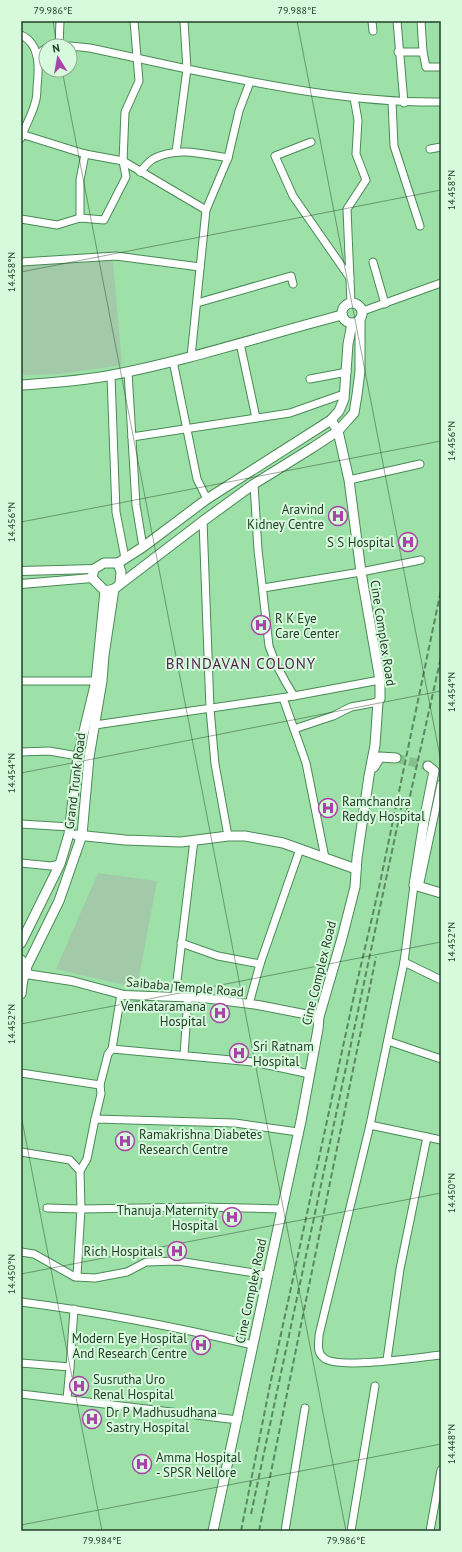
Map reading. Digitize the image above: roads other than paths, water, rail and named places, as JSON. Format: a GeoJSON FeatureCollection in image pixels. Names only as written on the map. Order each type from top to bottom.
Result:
{"type":"FeatureCollection","features":[{"type":"Feature","properties":{"kind":"main road"},"geometry":{"type":"LineString","coordinates":[[113,588],[93,574],[104,563],[121,561],[143,547],[207,499],[331,420],[339,411],[344,399],[348,344],[356,323],[363,311],[357,304],[351,303],[342,309],[342,315],[345,322],[356,323]]}},
{"type":"Feature","properties":{"kind":"main road"},"geometry":{"type":"LineString","coordinates":[[21,385],[54,383],[111,376],[191,357],[342,315]]}},
{"type":"Feature","properties":{"kind":"main road"},"geometry":{"type":"LineString","coordinates":[[113,588],[254,484],[338,431],[354,413],[356,401],[360,371],[356,323]]}},
{"type":"Feature","properties":{"kind":"main road","name":"Cine Complex Road"},"geometry":{"type":"LineString","coordinates":[[213,1531],[238,1420],[310,1074],[319,1017],[355,888],[356,869],[369,776],[375,745],[378,702],[380,699],[380,680],[361,572],[349,480],[338,431],[331,420]]}},
{"type":"Feature","properties":{"kind":"main road"},"geometry":{"type":"LineString","coordinates":[[21,943],[60,864],[70,830],[78,756],[96,681],[113,588],[121,572],[121,561]]}},
{"type":"Feature","properties":{"kind":"main road","name":"Grand Trunk Road"},"geometry":{"type":"LineString","coordinates":[[21,994],[24,972],[59,901],[82,835],[88,758],[102,681],[113,588]]}},
{"type":"Feature","properties":{"kind":"main road"},"geometry":{"type":"LineString","coordinates":[[369,776],[380,757],[396,758]]}},
{"type":"Feature","properties":{"kind":"main road"},"geometry":{"type":"LineString","coordinates":[[428,766],[433,768],[434,771],[424,821],[417,886],[441,893]]}},
{"type":"Feature","properties":{"kind":"main road"},"geometry":{"type":"LineString","coordinates":[[70,830],[95,838],[181,842],[228,836],[245,836],[283,843],[356,869]]}},
{"type":"Feature","properties":{"kind":"street"},"geometry":{"type":"LineString","coordinates":[[59,38],[60,21]]}},
{"type":"Feature","properties":{"kind":"street"},"geometry":{"type":"LineString","coordinates":[[21,219],[57,225],[80,218],[104,220],[126,177],[123,161],[125,112],[139,81],[134,21]]}},
{"type":"Feature","properties":{"kind":"street"},"geometry":{"type":"LineString","coordinates":[[176,152],[187,69],[184,21]]}},
{"type":"Feature","properties":{"kind":"street"},"geometry":{"type":"LineString","coordinates":[[372,21],[373,31]]}},
{"type":"Feature","properties":{"kind":"street"},"geometry":{"type":"LineString","coordinates":[[397,21],[398,52],[404,102]]}},
{"type":"Feature","properties":{"kind":"street"},"geometry":{"type":"LineString","coordinates":[[421,21],[423,52],[426,67],[441,67]]}},
{"type":"Feature","properties":{"kind":"street"},"geometry":{"type":"LineString","coordinates":[[22,38],[30,40],[37,55],[38,74],[36,102],[21,136],[85,154],[123,161],[206,210]]}},
{"type":"Feature","properties":{"kind":"street"},"geometry":{"type":"LineString","coordinates":[[78,47],[90,48],[250,82],[354,98],[392,102],[441,102]]}},
{"type":"Feature","properties":{"kind":"street"},"geometry":{"type":"LineString","coordinates":[[398,52],[423,52]]}},
{"type":"Feature","properties":{"kind":"street"},"geometry":{"type":"LineString","coordinates":[[191,357],[206,210],[228,158],[239,111],[250,82]]}},
{"type":"Feature","properties":{"kind":"street"},"geometry":{"type":"LineString","coordinates":[[351,303],[347,209],[366,180],[356,154],[358,120],[354,98]]}},
{"type":"Feature","properties":{"kind":"street"},"geometry":{"type":"LineString","coordinates":[[392,102],[394,146],[420,226]]}},
{"type":"Feature","properties":{"kind":"street"},"geometry":{"type":"LineString","coordinates":[[310,142],[275,156],[293,196],[350,278]]}},
{"type":"Feature","properties":{"kind":"street"},"geometry":{"type":"LineString","coordinates":[[430,149],[441,146]]}},
{"type":"Feature","properties":{"kind":"street"},"geometry":{"type":"LineString","coordinates":[[140,172],[152,160],[163,154],[176,152],[200,153],[228,158]]}},
{"type":"Feature","properties":{"kind":"street"},"geometry":{"type":"LineString","coordinates":[[80,218],[80,180],[85,154]]}},
{"type":"Feature","properties":{"kind":"street"},"geometry":{"type":"LineString","coordinates":[[21,262],[116,256],[200,267]]}},
{"type":"Feature","properties":{"kind":"street"},"geometry":{"type":"LineString","coordinates":[[373,262],[384,304]]}},
{"type":"Feature","properties":{"kind":"street"},"geometry":{"type":"LineString","coordinates":[[196,303],[291,276],[293,284]]}},
{"type":"Feature","properties":{"kind":"street"},"geometry":{"type":"LineString","coordinates":[[363,311],[441,283]]}},
{"type":"Feature","properties":{"kind":"street"},"geometry":{"type":"LineString","coordinates":[[240,343],[256,418]]}},
{"type":"Feature","properties":{"kind":"street"},"geometry":{"type":"LineString","coordinates":[[174,361],[197,479],[207,499]]}},
{"type":"Feature","properties":{"kind":"street"},"geometry":{"type":"LineString","coordinates":[[128,372],[136,504],[143,547]]}},
{"type":"Feature","properties":{"kind":"street"},"geometry":{"type":"LineString","coordinates":[[310,380],[347,372]]}},
{"type":"Feature","properties":{"kind":"street"},"geometry":{"type":"LineString","coordinates":[[111,376],[116,512],[121,561]]}},
{"type":"Feature","properties":{"kind":"street"},"geometry":{"type":"LineString","coordinates":[[132,437],[290,413],[344,394]]}},
{"type":"Feature","properties":{"kind":"street"},"geometry":{"type":"LineString","coordinates":[[349,480],[420,464]]}},
{"type":"Feature","properties":{"kind":"street"},"geometry":{"type":"LineString","coordinates":[[254,484],[258,550],[270,646],[279,671],[294,696]]}},
{"type":"Feature","properties":{"kind":"street"},"geometry":{"type":"LineString","coordinates":[[204,521],[210,709],[215,764],[228,836]]}},
{"type":"Feature","properties":{"kind":"street"},"geometry":{"type":"LineString","coordinates":[[263,588],[361,572],[421,560]]}},
{"type":"Feature","properties":{"kind":"street"},"geometry":{"type":"LineString","coordinates":[[21,571],[93,574]]}},
{"type":"Feature","properties":{"kind":"street"},"geometry":{"type":"LineString","coordinates":[[21,584],[93,574]]}},
{"type":"Feature","properties":{"kind":"street"},"geometry":{"type":"LineString","coordinates":[[21,680],[96,681]]}},
{"type":"Feature","properties":{"kind":"street"},"geometry":{"type":"LineString","coordinates":[[95,725],[283,698],[380,680]]}},
{"type":"Feature","properties":{"kind":"street"},"geometry":{"type":"LineString","coordinates":[[283,698],[306,763],[325,858]]}},
{"type":"Feature","properties":{"kind":"street"},"geometry":{"type":"LineString","coordinates":[[294,729],[333,716],[351,707],[378,702]]}},
{"type":"Feature","properties":{"kind":"street"},"geometry":{"type":"LineString","coordinates":[[21,752],[48,751],[78,756]]}},
{"type":"Feature","properties":{"kind":"street"},"geometry":{"type":"LineString","coordinates":[[441,784],[438,821],[417,886],[388,1041],[370,1125],[319,1335],[318,1351],[324,1359],[339,1364],[441,1355]]}},
{"type":"Feature","properties":{"kind":"street"},"geometry":{"type":"LineString","coordinates":[[21,824],[70,830]]}},
{"type":"Feature","properties":{"kind":"street"},"geometry":{"type":"LineString","coordinates":[[175,997],[194,840]]}},
{"type":"Feature","properties":{"kind":"street"},"geometry":{"type":"LineString","coordinates":[[249,1004],[260,964],[300,849]]}},
{"type":"Feature","properties":{"kind":"street"},"geometry":{"type":"LineString","coordinates":[[21,863],[51,866],[60,864]]}},
{"type":"Feature","properties":{"kind":"street"},"geometry":{"type":"LineString","coordinates":[[181,943],[218,956],[260,964]]}},
{"type":"Feature","properties":{"kind":"street"},"geometry":{"type":"LineString","coordinates":[[404,962],[439,979]]}},
{"type":"Feature","properties":{"kind":"street","name":"Saibaba Temple Road"},"geometry":{"type":"LineString","coordinates":[[24,972],[72,981],[121,994],[188,998],[249,1004],[319,1017]]}},
{"type":"Feature","properties":{"kind":"street"},"geometry":{"type":"LineString","coordinates":[[77,1276],[81,1209],[80,1171],[87,1159],[100,1094],[100,1085],[108,1054],[112,1049],[121,994]]}},
{"type":"Feature","properties":{"kind":"street"},"geometry":{"type":"LineString","coordinates":[[184,1056],[188,998]]}},
{"type":"Feature","properties":{"kind":"street"},"geometry":{"type":"LineString","coordinates":[[388,1041],[441,1059]]}},
{"type":"Feature","properties":{"kind":"street"},"geometry":{"type":"LineString","coordinates":[[112,1049],[253,1062],[310,1074]]}},
{"type":"Feature","properties":{"kind":"street"},"geometry":{"type":"LineString","coordinates":[[21,1073],[100,1085]]}},
{"type":"Feature","properties":{"kind":"street"},"geometry":{"type":"LineString","coordinates":[[95,1119],[235,1123],[298,1132]]}},
{"type":"Feature","properties":{"kind":"street"},"geometry":{"type":"LineString","coordinates":[[370,1125],[441,1140]]}},
{"type":"Feature","properties":{"kind":"street"},"geometry":{"type":"LineString","coordinates":[[387,1360],[400,1269],[427,1137]]}},
{"type":"Feature","properties":{"kind":"street"},"geometry":{"type":"LineString","coordinates":[[21,1152],[70,1160],[80,1171]]}},
{"type":"Feature","properties":{"kind":"street"},"geometry":{"type":"LineString","coordinates":[[47,1208],[81,1209],[200,1207],[282,1209]]}},
{"type":"Feature","properties":{"kind":"street"},"geometry":{"type":"LineString","coordinates":[[21,1252],[34,1254],[75,1277],[95,1278],[127,1272],[146,1262],[178,1261],[267,1275]]}},
{"type":"Feature","properties":{"kind":"street"},"geometry":{"type":"LineString","coordinates":[[21,1302],[74,1309],[172,1326],[253,1345]]}},
{"type":"Feature","properties":{"kind":"street"},"geometry":{"type":"LineString","coordinates":[[67,1400],[74,1309]]}},
{"type":"Feature","properties":{"kind":"street"},"geometry":{"type":"LineString","coordinates":[[21,1363],[70,1367]]}},
{"type":"Feature","properties":{"kind":"street"},"geometry":{"type":"LineString","coordinates":[[351,1531],[375,1386]]}},
{"type":"Feature","properties":{"kind":"street"},"geometry":{"type":"LineString","coordinates":[[21,1394],[238,1420]]}},
{"type":"Feature","properties":{"kind":"street"},"geometry":{"type":"LineString","coordinates":[[285,1531],[305,1408]]}},
{"type":"Feature","properties":{"kind":"street"},"geometry":{"type":"LineString","coordinates":[[430,1531],[441,1470]]}},
{"type":"Feature","properties":{"kind":"tunnel"},"geometry":{"type":"LineString","coordinates":[[396,758],[428,766]]}},
{"type":"Feature","properties":{"kind":"railway"},"geometry":{"type":"LineString","coordinates":[[241,1531],[270,1385],[355,991],[380,883],[441,590]]}},
{"type":"Feature","properties":{"kind":"railway"},"geometry":{"type":"LineString","coordinates":[[406,814],[441,657]]}},
{"type":"Feature","properties":{"kind":"railway"},"geometry":{"type":"LineString","coordinates":[[251,1514],[402,804]]}},
{"type":"Feature","properties":{"kind":"railway"},"geometry":{"type":"LineString","coordinates":[[259,1531],[376,957]]}},
{"type":"Feature","properties":{"kind":"place","name":"Aravind Kidney Centre"},"geometry":{"type":"Point","coordinates":[338,516]}},
{"type":"Feature","properties":{"kind":"place","name":"S S Hospital"},"geometry":{"type":"Point","coordinates":[408,542]}},
{"type":"Feature","properties":{"kind":"place","name":"R K Eye Care Center"},"geometry":{"type":"Point","coordinates":[261,625]}},
{"type":"Feature","properties":{"kind":"place","name":"Ramchandra Reddy Hospital"},"geometry":{"type":"Point","coordinates":[328,808]}},
{"type":"Feature","properties":{"kind":"place","name":"Venkataramana Hospital"},"geometry":{"type":"Point","coordinates":[220,1013]}},
{"type":"Feature","properties":{"kind":"place","name":"Sri Ratnam Hospital"},"geometry":{"type":"Point","coordinates":[239,1053]}},
{"type":"Feature","properties":{"kind":"place","name":"Ramakrishna Diabetes Research Centre"},"geometry":{"type":"Point","coordinates":[125,1141]}},
{"type":"Feature","properties":{"kind":"place","name":"Thanuja Maternity Hospital"},"geometry":{"type":"Point","coordinates":[232,1217]}},
{"type":"Feature","properties":{"kind":"place","name":"Rich Hospitals"},"geometry":{"type":"Point","coordinates":[177,1251]}},
{"type":"Feature","properties":{"kind":"place","name":"Modern Eye Hospital And Research Centre"},"geometry":{"type":"Point","coordinates":[201,1345]}},
{"type":"Feature","properties":{"kind":"place","name":"Susrutha Uro Renal Hospital"},"geometry":{"type":"Point","coordinates":[79,1386]}},
{"type":"Feature","properties":{"kind":"place","name":"Dr P Madhusudhana Sastry Hospital"},"geometry":{"type":"Point","coordinates":[92,1419]}},
{"type":"Feature","properties":{"kind":"place","name":"Amma Hospital - SPSR Nellore"},"geometry":{"type":"Point","coordinates":[142,1464]}},
{"type":"Feature","properties":{"kind":"district","name":"BRINDAVAN COLONY"},"geometry":{"type":"Point","coordinates":[241,663]}}]}
